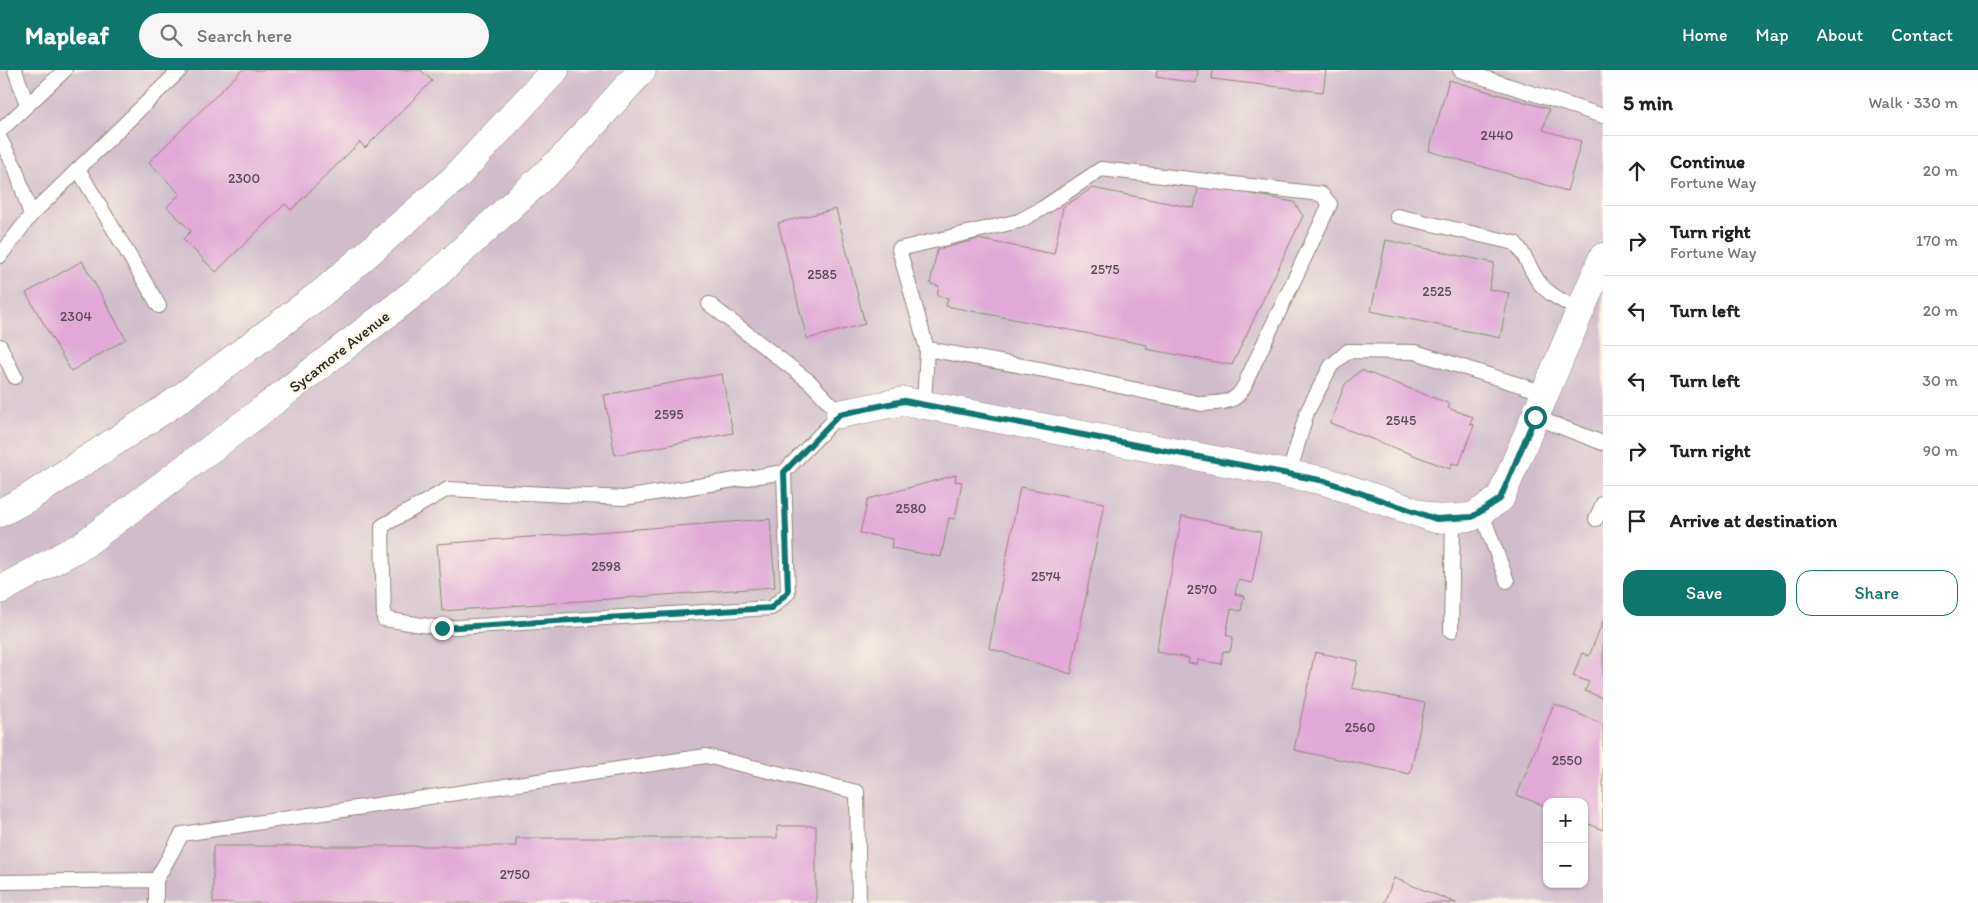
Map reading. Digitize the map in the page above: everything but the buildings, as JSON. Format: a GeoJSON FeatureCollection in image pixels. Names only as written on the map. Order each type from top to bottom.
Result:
{"type":"FeatureCollection","features":[{"type":"Feature","properties":{"kind":"main road"},"geometry":{"type":"LineString","coordinates":[[0,514],[28,498],[174,403],[322,292],[454,178],[555,70]]}},
{"type":"Feature","properties":{"kind":"main road","name":"Sycamore Avenue"},"geometry":{"type":"LineString","coordinates":[[0,590],[83,544],[252,418],[427,283],[562,159],[642,70]]}},
{"type":"Feature","properties":{"kind":"main road"},"geometry":{"type":"LineString","coordinates":[[840,414],[904,401],[924,404],[1325,481],[1436,519],[1472,517],[1500,499],[1603,257]]}},
{"type":"Feature","properties":{"kind":"lane"},"geometry":{"type":"LineString","coordinates":[[15,70],[27,105]]}},
{"type":"Feature","properties":{"kind":"lane"},"geometry":{"type":"LineString","coordinates":[[0,131],[65,70]]}},
{"type":"Feature","properties":{"kind":"lane"},"geometry":{"type":"LineString","coordinates":[[0,256],[31,215],[180,70]]}},
{"type":"Feature","properties":{"kind":"lane"},"geometry":{"type":"LineString","coordinates":[[1460,70],[1603,116]]}},
{"type":"Feature","properties":{"kind":"lane"},"geometry":{"type":"LineString","coordinates":[[0,139],[15,167],[31,215]]}},
{"type":"Feature","properties":{"kind":"lane"},"geometry":{"type":"LineString","coordinates":[[924,404],[927,349],[899,249],[1019,221],[1043,208],[1101,168],[1321,194],[1330,204],[1286,293],[1243,391],[1228,402],[1202,404],[1045,370],[927,349]]}},
{"type":"Feature","properties":{"kind":"lane"},"geometry":{"type":"LineString","coordinates":[[78,169],[159,306]]}},
{"type":"Feature","properties":{"kind":"lane"},"geometry":{"type":"LineString","coordinates":[[1397,216],[1516,243],[1524,253],[1538,281],[1551,295],[1580,310]]}},
{"type":"Feature","properties":{"kind":"lane"},"geometry":{"type":"LineString","coordinates":[[709,304],[810,382],[840,414],[784,472],[624,498],[448,489],[382,526],[384,619],[442,628],[771,608],[788,592],[784,472]]}},
{"type":"Feature","properties":{"kind":"lane"},"geometry":{"type":"LineString","coordinates":[[0,346],[15,377]]}},
{"type":"Feature","properties":{"kind":"lane"},"geometry":{"type":"LineString","coordinates":[[1289,474],[1308,412],[1331,366],[1348,351],[1415,352],[1540,405],[1603,443]]}},
{"type":"Feature","properties":{"kind":"lane"},"geometry":{"type":"LineString","coordinates":[[1596,520],[1603,503]]}},
{"type":"Feature","properties":{"kind":"lane"},"geometry":{"type":"LineString","coordinates":[[1481,511],[1507,581]]}},
{"type":"Feature","properties":{"kind":"lane"},"geometry":{"type":"LineString","coordinates":[[1451,631],[1453,518]]}},
{"type":"Feature","properties":{"kind":"lane"},"geometry":{"type":"LineString","coordinates":[[156,903],[156,880],[182,834],[706,756],[857,792],[859,903]]}},
{"type":"Feature","properties":{"kind":"lane"},"geometry":{"type":"LineString","coordinates":[[0,882],[156,880]]}},
{"type":"Feature","properties":{"kind":"shaded area"},"geometry":{"type":"Polygon","coordinates":[[[0,70],[1603,70],[1603,903],[0,903],[0,70]]]}},
{"type":"Feature","properties":{"kind":"route"},"geometry":{"type":"LineString","coordinates":[[442,628],[771,608],[788,592],[784,472],[840,414],[904,401],[1325,481],[1436,519],[1472,517],[1500,499],[1535,417]]}}]}
